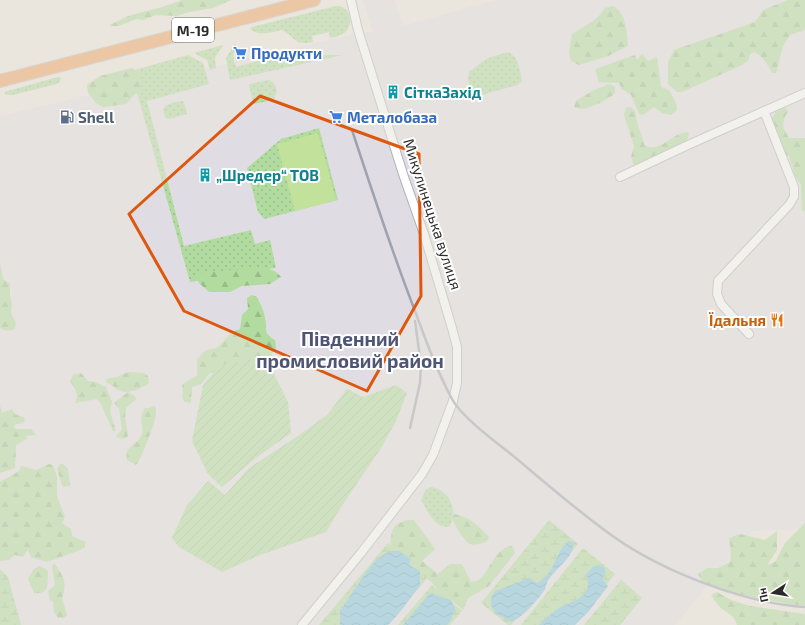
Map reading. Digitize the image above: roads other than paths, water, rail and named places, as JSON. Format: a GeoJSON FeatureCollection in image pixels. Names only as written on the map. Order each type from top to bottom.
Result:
{"type":"FeatureCollection","features":[{"type":"Feature","properties":{"kind":"highway","name":"М-19"},"geometry":{"type":"LineString","coordinates":[[0,81],[314,0]]}},
{"type":"Feature","properties":{"kind":"street","name":"Микулинецька вулиця"},"geometry":{"type":"LineString","coordinates":[[302,625],[361,553],[422,474],[433,455],[453,401],[457,383],[457,347],[424,234],[403,174],[362,41],[351,0]]}},
{"type":"Feature","properties":{"kind":"street"},"geometry":{"type":"LineString","coordinates":[[620,177],[805,93]]}},
{"type":"Feature","properties":{"kind":"street"},"geometry":{"type":"LineString","coordinates":[[749,334],[721,304],[717,294],[718,281],[789,205],[794,197],[794,187],[764,111]]}},
{"type":"Feature","properties":{"kind":"water"},"geometry":{"type":"Polygon","coordinates":[[[568,541],[573,542],[571,553],[548,580],[544,591],[537,600],[520,617],[511,622],[497,614],[491,606],[491,598],[495,591],[530,578],[536,583],[542,580],[551,570],[560,551],[568,541]]]}},
{"type":"Feature","properties":{"kind":"water"},"geometry":{"type":"Polygon","coordinates":[[[390,551],[399,551],[411,559],[409,565],[420,571],[420,586],[388,625],[340,625],[340,611],[366,572],[377,559],[390,551]]]}},
{"type":"Feature","properties":{"kind":"water"},"geometry":{"type":"Polygon","coordinates":[[[598,565],[605,568],[605,573],[602,579],[608,586],[589,611],[575,625],[539,625],[555,611],[579,598],[586,592],[588,582],[586,574],[593,567],[598,565]]]}},
{"type":"Feature","properties":{"kind":"water"},"geometry":{"type":"Polygon","coordinates":[[[430,593],[451,600],[455,608],[451,620],[447,625],[403,625],[430,593]]]}},
{"type":"Feature","properties":{"kind":"railway"},"geometry":{"type":"LineString","coordinates":[[352,130],[390,244],[441,378],[452,399],[472,423],[601,528],[634,550],[656,562],[705,584],[756,599],[805,607]]}},
{"type":"Feature","properties":{"kind":"railway"},"geometry":{"type":"LineString","coordinates":[[410,428],[420,383],[421,365],[415,321]]}},
{"type":"Feature","properties":{"kind":"place","name":"Продукти"},"geometry":{"type":"Point","coordinates":[240,53]}},
{"type":"Feature","properties":{"kind":"place","name":"СіткаЗахід"},"geometry":{"type":"Point","coordinates":[393,92]}},
{"type":"Feature","properties":{"kind":"place","name":"Shell"},"geometry":{"type":"Point","coordinates":[67,117]}},
{"type":"Feature","properties":{"kind":"place","name":"Металобаза"},"geometry":{"type":"Point","coordinates":[336,117]}},
{"type":"Feature","properties":{"kind":"place","name":"„Шредер“ ТОВ"},"geometry":{"type":"Point","coordinates":[205,175]}},
{"type":"Feature","properties":{"kind":"place","name":"Їдальня"},"geometry":{"type":"Point","coordinates":[777,320]}},
{"type":"Feature","properties":{"kind":"district","name":"Південний промисловий район"},"geometry":{"type":"Point","coordinates":[350,349]}}]}
